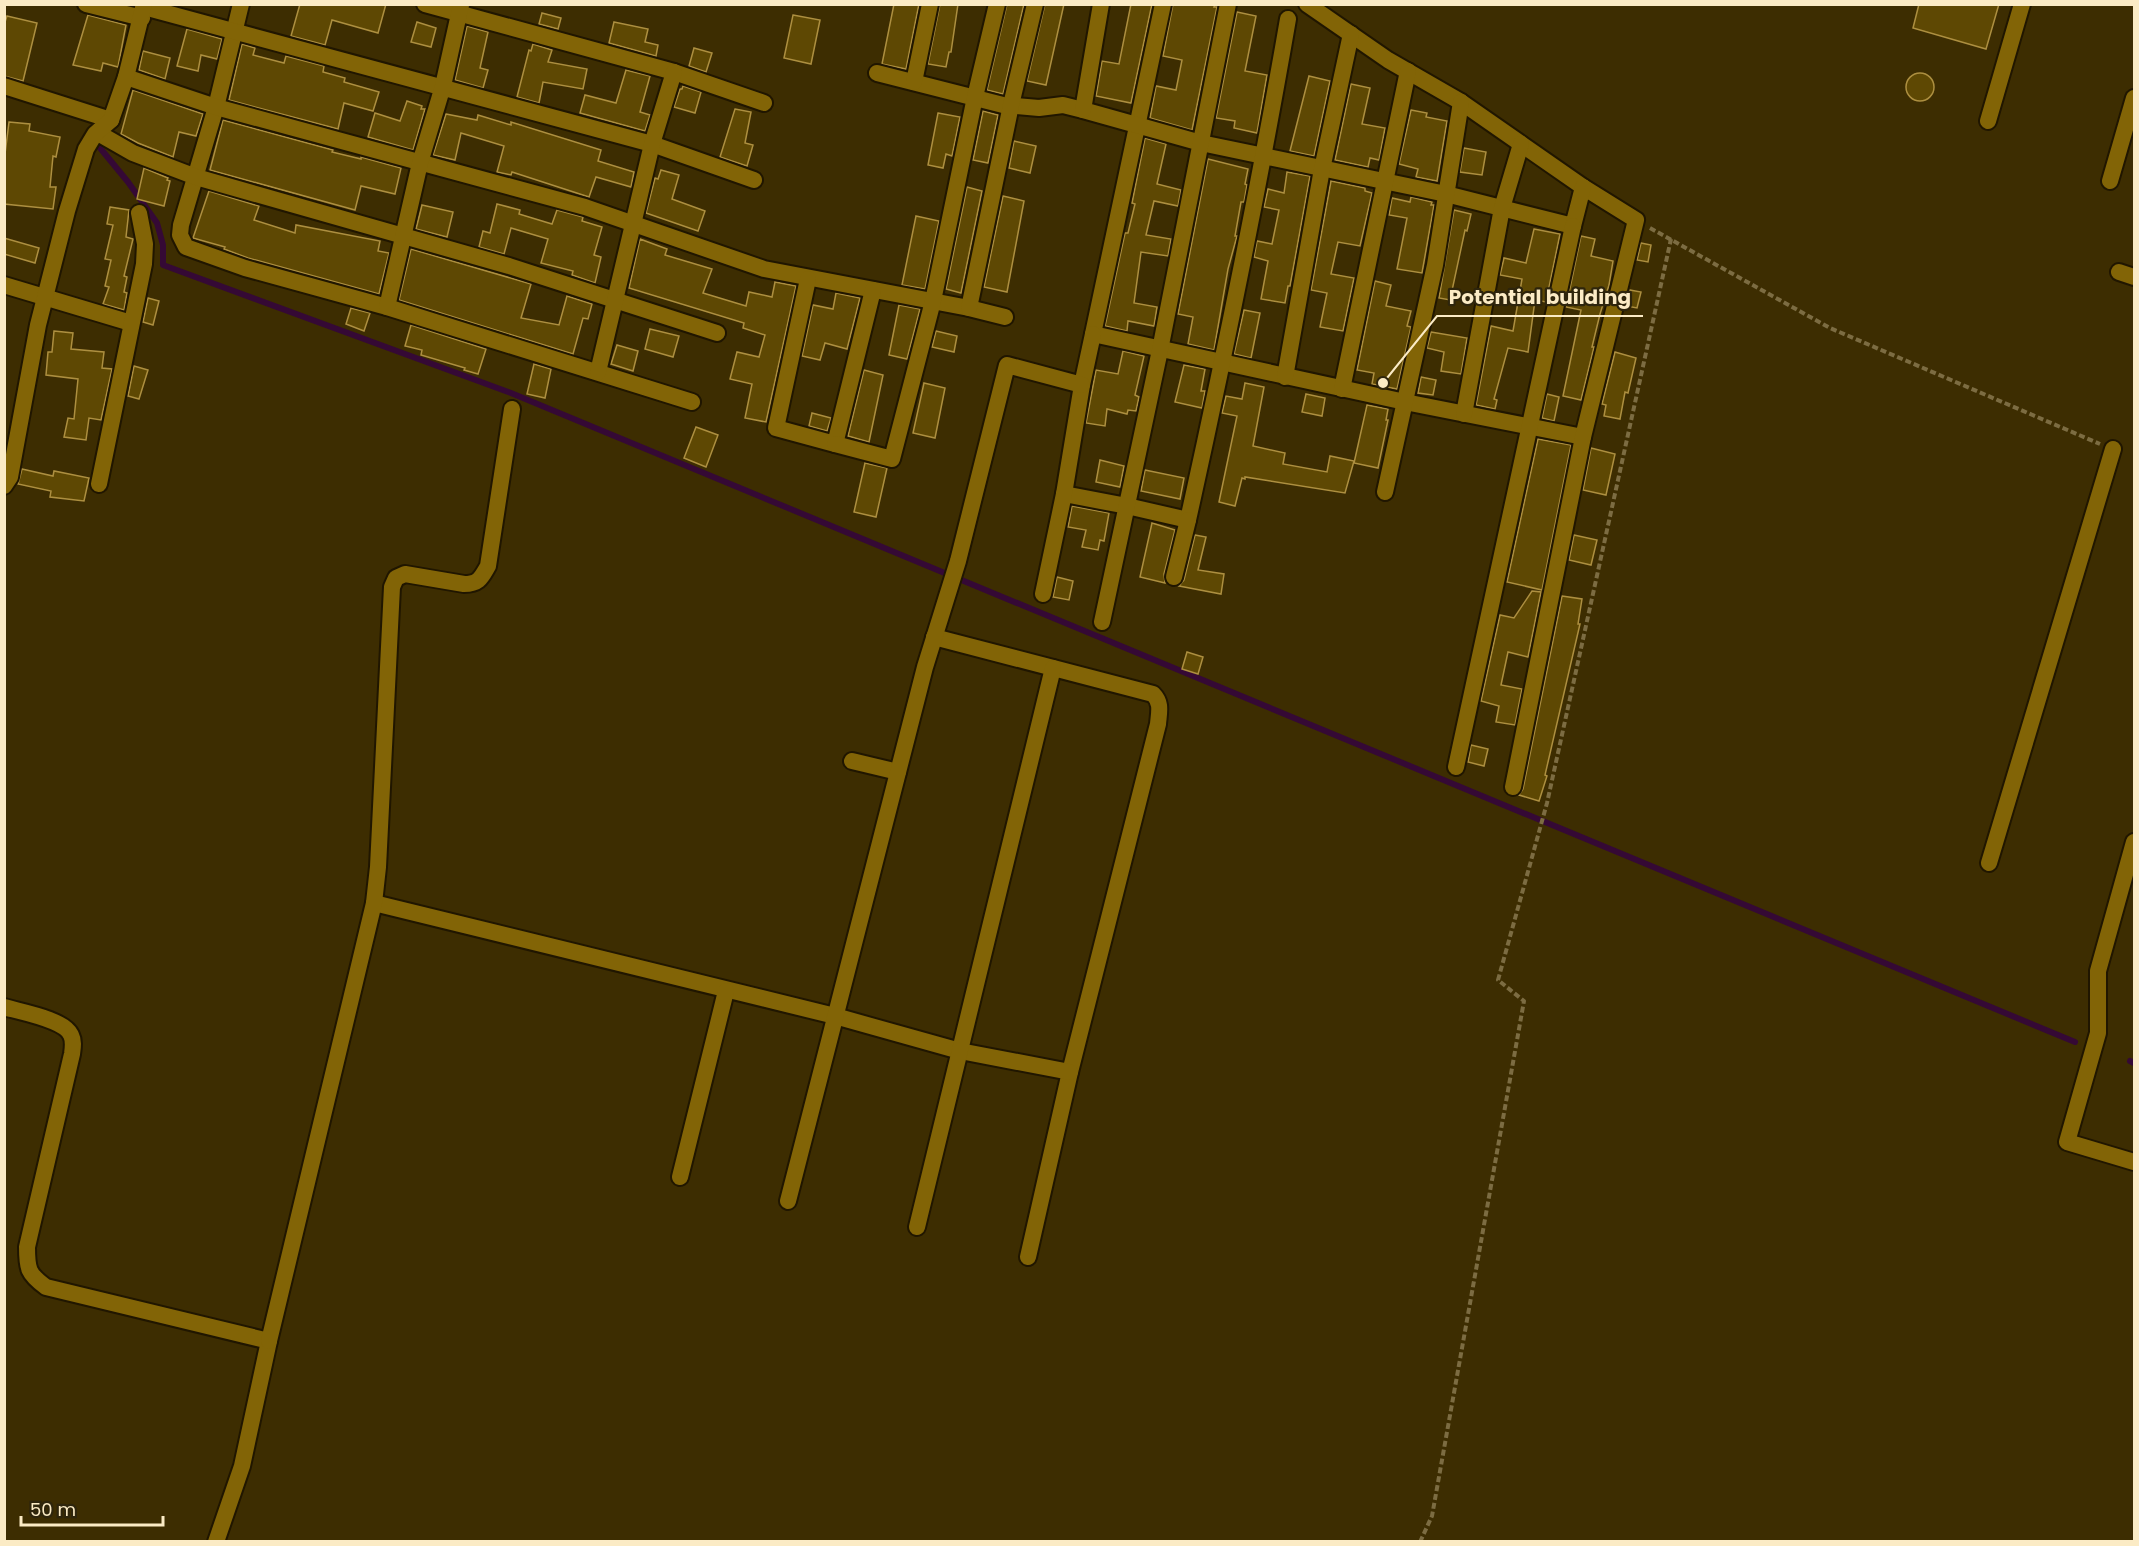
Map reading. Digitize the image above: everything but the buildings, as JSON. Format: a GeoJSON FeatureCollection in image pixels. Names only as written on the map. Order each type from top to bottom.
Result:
{"type":"FeatureCollection","features":[{"type":"Feature","properties":{"kind":"street"},"geometry":{"type":"LineString","coordinates":[[86,4],[143,10],[235,31],[652,144],[754,180]]}},
{"type":"Feature","properties":{"kind":"street"},"geometry":{"type":"LineString","coordinates":[[241,4],[216,107],[181,225],[180,235],[186,247],[245,268],[387,307],[692,402]]}},
{"type":"Feature","properties":{"kind":"street"},"geometry":{"type":"LineString","coordinates":[[425,4],[460,9],[674,72],[764,103]]}},
{"type":"Feature","properties":{"kind":"street"},"geometry":{"type":"LineString","coordinates":[[914,82],[930,4]]}},
{"type":"Feature","properties":{"kind":"street"},"geometry":{"type":"LineString","coordinates":[[808,279],[776,428],[892,459],[933,301],[975,97],[997,4]]}},
{"type":"Feature","properties":{"kind":"street"},"geometry":{"type":"LineString","coordinates":[[969,308],[1011,105],[1035,4]]}},
{"type":"Feature","properties":{"kind":"street"},"geometry":{"type":"LineString","coordinates":[[1083,110],[1101,4]]}},
{"type":"Feature","properties":{"kind":"street"},"geometry":{"type":"LineString","coordinates":[[1043,594],[1064,494],[1082,385],[1163,4]]}},
{"type":"Feature","properties":{"kind":"street"},"geometry":{"type":"LineString","coordinates":[[1102,622],[1160,350],[1228,4]]}},
{"type":"Feature","properties":{"kind":"street"},"geometry":{"type":"LineString","coordinates":[[1307,4],[1408,71],[1461,102],[1583,187],[1636,220],[1583,437],[1513,787]]}},
{"type":"Feature","properties":{"kind":"street"},"geometry":{"type":"LineString","coordinates":[[1988,121],[2022,4]]}},
{"type":"Feature","properties":{"kind":"street"},"geometry":{"type":"LineString","coordinates":[[387,307],[420,163],[443,86],[460,9]]}},
{"type":"Feature","properties":{"kind":"street"},"geometry":{"type":"LineString","coordinates":[[4,486],[10,477],[38,326],[67,211],[86,149],[95,134],[111,120],[126,77],[143,10]]}},
{"type":"Feature","properties":{"kind":"street"},"geometry":{"type":"LineString","coordinates":[[1174,577],[1222,363],[1264,157],[1288,19]]}},
{"type":"Feature","properties":{"kind":"street"},"geometry":{"type":"LineString","coordinates":[[1285,376],[1322,169],[1351,34]]}},
{"type":"Feature","properties":{"kind":"street"},"geometry":{"type":"LineString","coordinates":[[1342,389],[1408,71]]}},
{"type":"Feature","properties":{"kind":"street"},"geometry":{"type":"LineString","coordinates":[[598,372],[652,144],[674,72]]}},
{"type":"Feature","properties":{"kind":"street"},"geometry":{"type":"LineString","coordinates":[[877,73],[1011,105],[1039,108],[1063,105],[1201,143],[1446,194],[1573,226]]}},
{"type":"Feature","properties":{"kind":"street"},"geometry":{"type":"LineString","coordinates":[[126,77],[216,107],[585,207],[764,269],[1005,317]]}},
{"type":"Feature","properties":{"kind":"street"},"geometry":{"type":"LineString","coordinates":[[5,89],[111,120]]}},
{"type":"Feature","properties":{"kind":"street"},"geometry":{"type":"LineString","coordinates":[[2110,181],[2134,98]]}},
{"type":"Feature","properties":{"kind":"street"},"geometry":{"type":"LineString","coordinates":[[1385,492],[1435,265],[1461,102]]}},
{"type":"Feature","properties":{"kind":"street"},"geometry":{"type":"LineString","coordinates":[[98,133],[133,153],[196,177],[509,266],[717,333]]}},
{"type":"Feature","properties":{"kind":"street"},"geometry":{"type":"LineString","coordinates":[[1464,414],[1502,208],[1521,144]]}},
{"type":"Feature","properties":{"kind":"street"},"geometry":{"type":"LineString","coordinates":[[1456,767],[1583,187]]}},
{"type":"Feature","properties":{"kind":"street"},"geometry":{"type":"LineString","coordinates":[[99,484],[145,252],[139,213]]}},
{"type":"Feature","properties":{"kind":"street"},"geometry":{"type":"LineString","coordinates":[[4,285],[131,323]]}},
{"type":"Feature","properties":{"kind":"street"},"geometry":{"type":"LineString","coordinates":[[835,444],[873,290]]}},
{"type":"Feature","properties":{"kind":"street"},"geometry":{"type":"LineString","coordinates":[[1093,334],[1342,389],[1583,437]]}},
{"type":"Feature","properties":{"kind":"street"},"geometry":{"type":"LineString","coordinates":[[788,1201],[898,772],[934,637],[958,561],[1007,365],[1082,385]]}},
{"type":"Feature","properties":{"kind":"street"},"geometry":{"type":"LineString","coordinates":[[216,1542],[242,1466],[269,1341],[374,903],[378,867],[392,586],[396,578],[405,574],[464,584],[474,584],[482,577],[488,566],[512,409]]}},
{"type":"Feature","properties":{"kind":"street"},"geometry":{"type":"LineString","coordinates":[[1989,863],[2113,450]]}},
{"type":"Feature","properties":{"kind":"street"},"geometry":{"type":"LineString","coordinates":[[1064,494],[1188,520]]}},
{"type":"Feature","properties":{"kind":"street"},"geometry":{"type":"LineString","coordinates":[[934,637],[1153,694],[1159,700],[1158,724],[1070,1072],[1028,1257]]}},
{"type":"Feature","properties":{"kind":"street"},"geometry":{"type":"LineString","coordinates":[[917,1227],[1053,668]]}},
{"type":"Feature","properties":{"kind":"street"},"geometry":{"type":"LineString","coordinates":[[852,761],[898,772]]}},
{"type":"Feature","properties":{"kind":"street"},"geometry":{"type":"LineString","coordinates":[[2134,842],[2098,970],[2098,1033],[2067,1143],[2134,1162]]}},
{"type":"Feature","properties":{"kind":"street"},"geometry":{"type":"LineString","coordinates":[[374,903],[835,1016],[960,1051],[1070,1072]]}},
{"type":"Feature","properties":{"kind":"street"},"geometry":{"type":"LineString","coordinates":[[680,1177],[726,991]]}},
{"type":"Feature","properties":{"kind":"street"},"geometry":{"type":"LineString","coordinates":[[4,1007],[57,1022],[70,1032],[73,1042],[27,1247],[27,1266],[34,1279],[46,1287],[269,1341]]}},
{"type":"Feature","properties":{"kind":"path"},"geometry":{"type":"LineString","coordinates":[[1636,220],[1830,328],[2113,450]]}},
{"type":"Feature","properties":{"kind":"path"},"geometry":{"type":"LineString","coordinates":[[1420,1542],[1432,1516],[1524,1001],[1498,980],[1547,803],[1671,239]]}},
{"type":"Feature","properties":{"kind":"waterway"},"geometry":{"type":"LineString","coordinates":[[96,143],[157,223],[163,245],[163,265],[511,393],[2075,1042]]}},
{"type":"Feature","properties":{"kind":"waterway"},"geometry":{"type":"LineString","coordinates":[[2130,1061],[2134,1063]]}},
{"type":"Feature","properties":{"kind":"place","name":"Potential building"},"geometry":{"type":"Point","coordinates":[1383,383]}}]}
